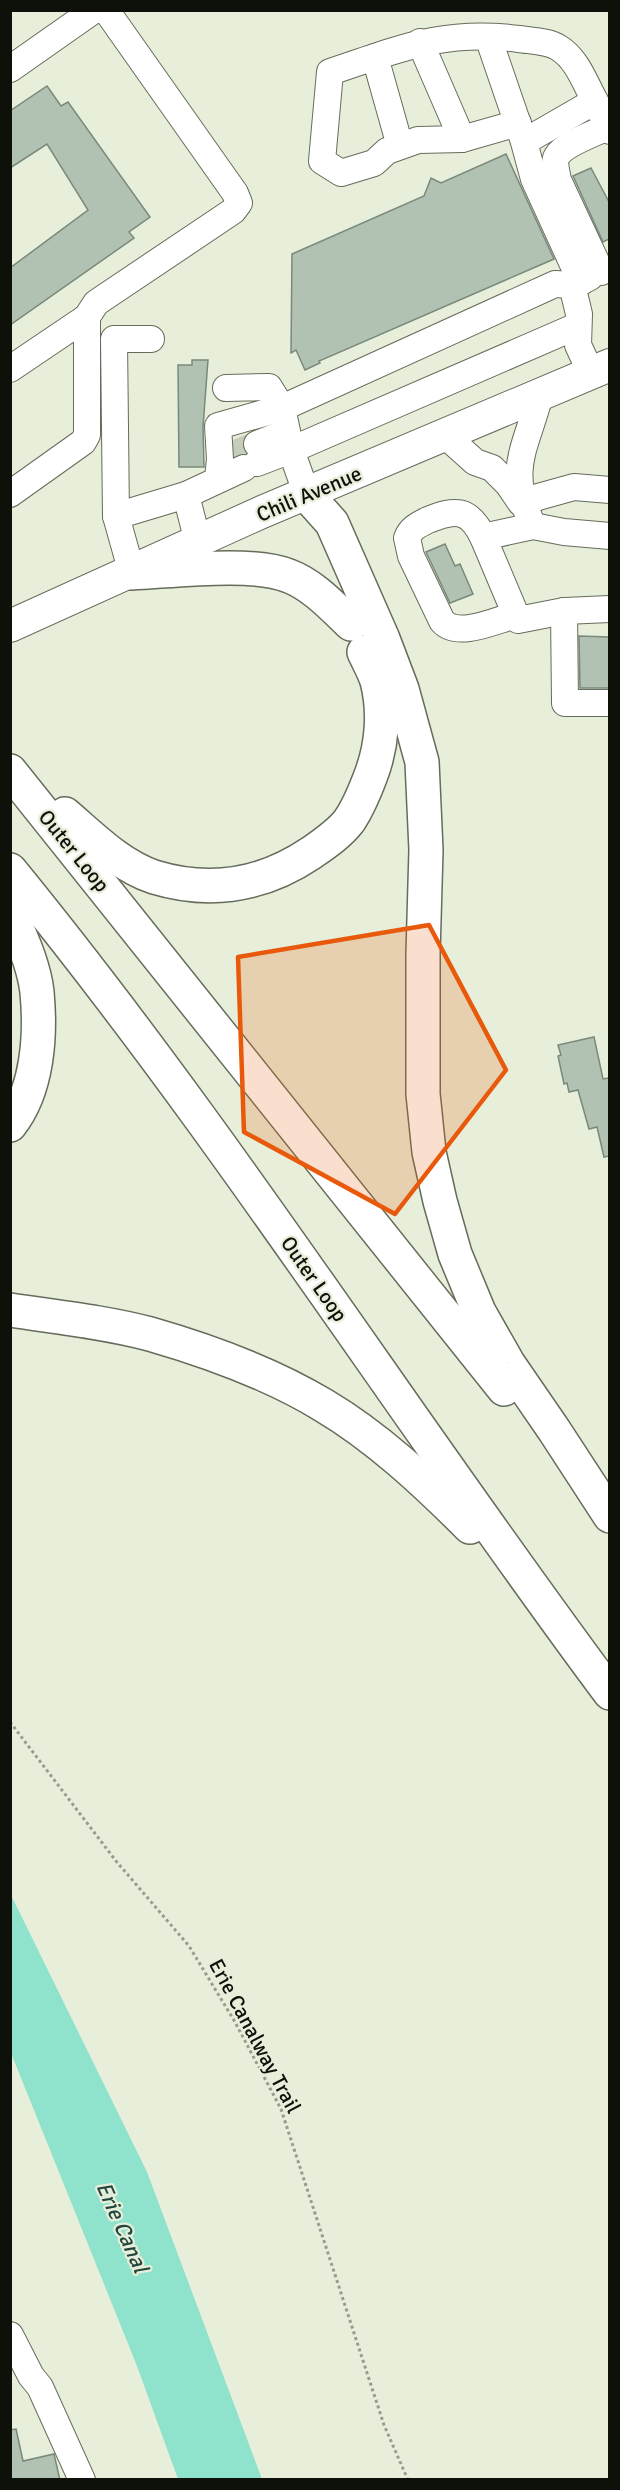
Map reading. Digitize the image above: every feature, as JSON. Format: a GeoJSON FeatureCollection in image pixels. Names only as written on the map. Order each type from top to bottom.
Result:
{"type":"FeatureCollection","features":[{"type":"Feature","properties":{"kind":"highway"},"geometry":{"type":"LineString","coordinates":[[18,780],[65,814],[105,850],[152,876],[181,883],[242,884],[266,877],[297,862],[327,843],[348,821],[366,789],[377,758],[381,711],[377,681],[313,534],[307,495]]}},
{"type":"Feature","properties":{"kind":"highway"},"geometry":{"type":"LineString","coordinates":[[307,495],[332,523],[382,639],[402,688],[422,762],[426,850],[423,1094],[429,1152],[452,1243],[479,1312],[507,1363],[554,1430],[609,1516]]}},
{"type":"Feature","properties":{"kind":"highway"},"geometry":{"type":"LineString","coordinates":[[132,573],[257,568],[279,573],[310,588],[351,624]]}},
{"type":"Feature","properties":{"kind":"highway","name":"Outer Loop"},"geometry":{"type":"LineString","coordinates":[[18,780],[609,1522]]}},
{"type":"Feature","properties":{"kind":"highway","name":"Outer Loop"},"geometry":{"type":"LineString","coordinates":[[10,870],[191,1104],[533,1591],[609,1693]]}},
{"type":"Feature","properties":{"kind":"highway"},"geometry":{"type":"LineString","coordinates":[[10,914],[29,958],[37,991],[38,1029],[36,1059],[27,1091],[10,1125]]}},
{"type":"Feature","properties":{"kind":"highway"},"geometry":{"type":"LineString","coordinates":[[10,1310],[148,1334],[216,1355],[275,1380],[323,1405],[393,1455],[452,1509],[533,1591]]}},
{"type":"Feature","properties":{"kind":"main road","name":"Chili Avenue"},"geometry":{"type":"LineString","coordinates":[[13,620],[132,573],[198,542],[600,369]]}},
{"type":"Feature","properties":{"kind":"lane"},"geometry":{"type":"LineString","coordinates":[[10,69],[94,10]]}},
{"type":"Feature","properties":{"kind":"lane"},"geometry":{"type":"LineString","coordinates":[[10,369],[21,355],[87,317],[96,303],[233,211],[239,203],[235,193],[104,10]]}},
{"type":"Feature","properties":{"kind":"lane"},"geometry":{"type":"LineString","coordinates":[[592,277],[558,180],[555,164],[557,156],[569,146],[609,129],[595,101],[572,59],[558,47],[541,42],[488,37],[453,37],[420,42],[330,72],[322,161],[341,173],[374,164],[387,151],[418,140],[462,139],[521,132],[595,101]]}},
{"type":"Feature","properties":{"kind":"lane"},"geometry":{"type":"LineString","coordinates":[[488,37],[521,132],[534,179],[592,277]]}},
{"type":"Feature","properties":{"kind":"lane"},"geometry":{"type":"LineString","coordinates":[[420,42],[462,139]]}},
{"type":"Feature","properties":{"kind":"lane"},"geometry":{"type":"LineString","coordinates":[[375,57],[400,146]]}},
{"type":"Feature","properties":{"kind":"lane"},"geometry":{"type":"LineString","coordinates":[[592,277],[573,289],[579,314],[578,345],[600,369]]}},
{"type":"Feature","properties":{"kind":"lane"},"geometry":{"type":"LineString","coordinates":[[116,516],[186,495],[287,430],[555,284],[592,277]]}},
{"type":"Feature","properties":{"kind":"lane"},"geometry":{"type":"LineString","coordinates":[[10,494],[83,442],[87,435],[87,317]]}},
{"type":"Feature","properties":{"kind":"lane"},"geometry":{"type":"LineString","coordinates":[[238,461],[218,426],[287,430],[577,326]]}},
{"type":"Feature","properties":{"kind":"lane"},"geometry":{"type":"LineString","coordinates":[[132,573],[116,516],[114,339],[151,339]]}},
{"type":"Feature","properties":{"kind":"lane"},"geometry":{"type":"LineString","coordinates":[[226,388],[269,387],[287,430],[307,495]]}},
{"type":"Feature","properties":{"kind":"lane"},"geometry":{"type":"LineString","coordinates":[[528,515],[519,487],[520,460],[540,395]]}},
{"type":"Feature","properties":{"kind":"lane"},"geometry":{"type":"LineString","coordinates":[[446,436],[475,462],[492,468],[508,484],[528,515],[564,532],[609,536]]}},
{"type":"Feature","properties":{"kind":"lane"},"geometry":{"type":"LineString","coordinates":[[483,537],[528,515],[538,497],[574,487],[609,490]]}},
{"type":"Feature","properties":{"kind":"lane"},"geometry":{"type":"LineString","coordinates":[[186,495],[198,542]]}},
{"type":"Feature","properties":{"kind":"lane"},"geometry":{"type":"LineString","coordinates":[[516,615],[469,629],[446,626],[411,556],[407,538],[416,525],[448,512],[470,518],[483,537],[516,615],[518,620],[564,611],[609,609]]}},
{"type":"Feature","properties":{"kind":"lane"},"geometry":{"type":"LineString","coordinates":[[564,611],[565,703],[609,703]]}},
{"type":"Feature","properties":{"kind":"lane"},"geometry":{"type":"LineString","coordinates":[[10,2335],[21,2378],[40,2387],[82,2480]]}},
{"type":"Feature","properties":{"kind":"path","name":"Erie Canalway Trail"},"geometry":{"type":"LineString","coordinates":[[10,1722],[116,1861],[189,1946],[236,2022],[281,2109],[384,2425],[408,2480]]}},
{"type":"Feature","properties":{"kind":"highlighted area"},"geometry":{"type":"Polygon","coordinates":[[[429,925],[506,1070],[395,1214],[244,1132],[238,957],[429,925]]]}},
{"type":"Feature","properties":{"kind":"water","name":"Erie Canal"},"geometry":{"type":"Polygon","coordinates":[[[10,1893],[147,2172],[262,2479],[178,2479],[137,2366],[11,2053],[10,1893]]]}},
{"type":"Feature","properties":{"kind":"building"},"geometry":{"type":"Polygon","coordinates":[[[47,86],[61,106],[68,102],[150,217],[129,232],[134,238],[10,325],[10,268],[88,210],[47,144],[10,168],[10,111],[47,86]]]}},
{"type":"Feature","properties":{"kind":"building"},"geometry":{"type":"Polygon","coordinates":[[[506,154],[554,259],[319,361],[320,363],[305,370],[296,350],[291,353],[292,254],[424,196],[431,178],[441,183],[506,154]]]}},
{"type":"Feature","properties":{"kind":"building"},"geometry":{"type":"Polygon","coordinates":[[[591,168],[609,202],[609,239],[603,242],[573,176],[591,168]]]}},
{"type":"Feature","properties":{"kind":"building"},"geometry":{"type":"Polygon","coordinates":[[[192,360],[208,360],[203,427],[204,467],[179,467],[178,365],[192,365],[192,360]]]}},
{"type":"Feature","properties":{"kind":"building"},"geometry":{"type":"Polygon","coordinates":[[[445,544],[455,566],[460,564],[473,594],[450,603],[426,552],[445,544]]]}},
{"type":"Feature","properties":{"kind":"building"},"geometry":{"type":"Polygon","coordinates":[[[579,636],[609,637],[609,688],[580,688],[579,636]]]}},
{"type":"Feature","properties":{"kind":"building"},"geometry":{"type":"Polygon","coordinates":[[[594,1037],[603,1079],[609,1078],[609,1156],[604,1157],[597,1127],[589,1129],[578,1090],[569,1092],[567,1083],[564,1084],[558,1056],[561,1055],[558,1045],[594,1037]]]}},
{"type":"Feature","properties":{"kind":"building"},"geometry":{"type":"Polygon","coordinates":[[[16,2429],[23,2461],[54,2454],[60,2480],[10,2480],[10,2430],[16,2429]]]}},
{"type":"Feature","properties":{"kind":"tunnel"},"geometry":{"type":"LineString","coordinates":[[230,455],[257,444]]}}]}
